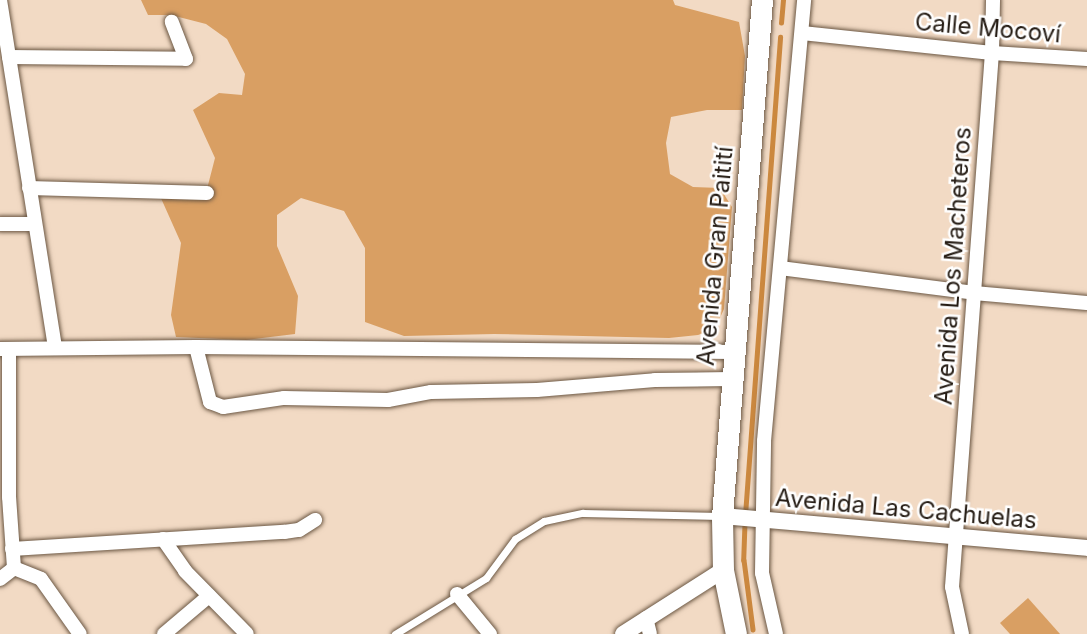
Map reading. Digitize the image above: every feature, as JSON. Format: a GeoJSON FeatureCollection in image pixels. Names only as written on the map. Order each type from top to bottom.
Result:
{"type":"FeatureCollection","features":[{"type":"Feature","properties":{"kind":"main road","name":"Avenida Gran Paitití"},"geometry":{"type":"LineString","coordinates":[[736,634],[723,570],[729,517],[731,379],[762,0]]}},
{"type":"Feature","properties":{"kind":"street"},"geometry":{"type":"LineString","coordinates":[[0,0],[9,57],[7,90],[29,188],[55,347]]}},
{"type":"Feature","properties":{"kind":"street"},"geometry":{"type":"LineString","coordinates":[[776,634],[762,573],[758,519],[804,0]]}},
{"type":"Feature","properties":{"kind":"street","name":"Avenida Los Macheteros"},"geometry":{"type":"LineString","coordinates":[[962,634],[952,587],[992,53],[993,0]]}},
{"type":"Feature","properties":{"kind":"street"},"geometry":{"type":"LineString","coordinates":[[9,57],[186,59],[172,22]]}},
{"type":"Feature","properties":{"kind":"street","name":"Calle Mocoví"},"geometry":{"type":"LineString","coordinates":[[802,33],[992,53],[1087,59]]}},
{"type":"Feature","properties":{"kind":"street"},"geometry":{"type":"LineString","coordinates":[[29,188],[207,193]]}},
{"type":"Feature","properties":{"kind":"street"},"geometry":{"type":"LineString","coordinates":[[0,224],[34,223]]}},
{"type":"Feature","properties":{"kind":"street"},"geometry":{"type":"LineString","coordinates":[[780,268],[974,293],[1087,303]]}},
{"type":"Feature","properties":{"kind":"street"},"geometry":{"type":"LineString","coordinates":[[196,347],[210,402],[223,407],[284,398],[387,400],[431,392],[537,390],[655,380],[731,379]]}},
{"type":"Feature","properties":{"kind":"street"},"geometry":{"type":"LineString","coordinates":[[14,568],[5,349],[196,347],[733,352]]}},
{"type":"Feature","properties":{"kind":"street","name":"Avenida Las Cachuelas"},"geometry":{"type":"LineString","coordinates":[[729,517],[1087,548]]}},
{"type":"Feature","properties":{"kind":"street"},"geometry":{"type":"LineString","coordinates":[[12,550],[299,530],[315,520]]}},
{"type":"Feature","properties":{"kind":"street"},"geometry":{"type":"LineString","coordinates":[[163,539],[185,571],[247,634]]}},
{"type":"Feature","properties":{"kind":"street"},"geometry":{"type":"LineString","coordinates":[[0,579],[14,568]]}},
{"type":"Feature","properties":{"kind":"street"},"geometry":{"type":"LineString","coordinates":[[14,568],[41,579],[80,634]]}},
{"type":"Feature","properties":{"kind":"street"},"geometry":{"type":"LineString","coordinates":[[622,634],[648,626],[723,570]]}},
{"type":"Feature","properties":{"kind":"street"},"geometry":{"type":"LineString","coordinates":[[457,594],[490,634]]}},
{"type":"Feature","properties":{"kind":"street"},"geometry":{"type":"LineString","coordinates":[[164,634],[209,596]]}},
{"type":"Feature","properties":{"kind":"lane"},"geometry":{"type":"LineString","coordinates":[[395,634],[486,578],[515,539],[544,521],[583,513],[729,517]]}},
{"type":"Feature","properties":{"kind":"shaded area"},"geometry":{"type":"Polygon","coordinates":[[[141,0],[673,0],[675,5],[739,22],[745,56],[742,110],[707,110],[671,117],[666,143],[670,174],[693,187],[720,188],[732,207],[724,309],[715,329],[698,335],[669,338],[494,334],[404,336],[365,322],[365,248],[344,211],[301,198],[277,215],[277,246],[298,296],[295,334],[246,340],[176,337],[171,315],[181,243],[160,196],[207,189],[215,158],[193,110],[219,93],[242,95],[245,74],[227,39],[206,24],[171,15],[148,15],[141,0]]]}},
{"type":"Feature","properties":{"kind":"shaded area"},"geometry":{"type":"Polygon","coordinates":[[[1028,598],[1060,634],[1010,634],[1000,623],[1028,598]]]}},
{"type":"Feature","properties":{"kind":"waterway"},"geometry":{"type":"LineString","coordinates":[[781,23],[783,0]]}},
{"type":"Feature","properties":{"kind":"waterway"},"geometry":{"type":"LineString","coordinates":[[745,515],[780,37]]}},
{"type":"Feature","properties":{"kind":"waterway"},"geometry":{"type":"LineString","coordinates":[[745,523],[744,560],[753,629]]}}]}
